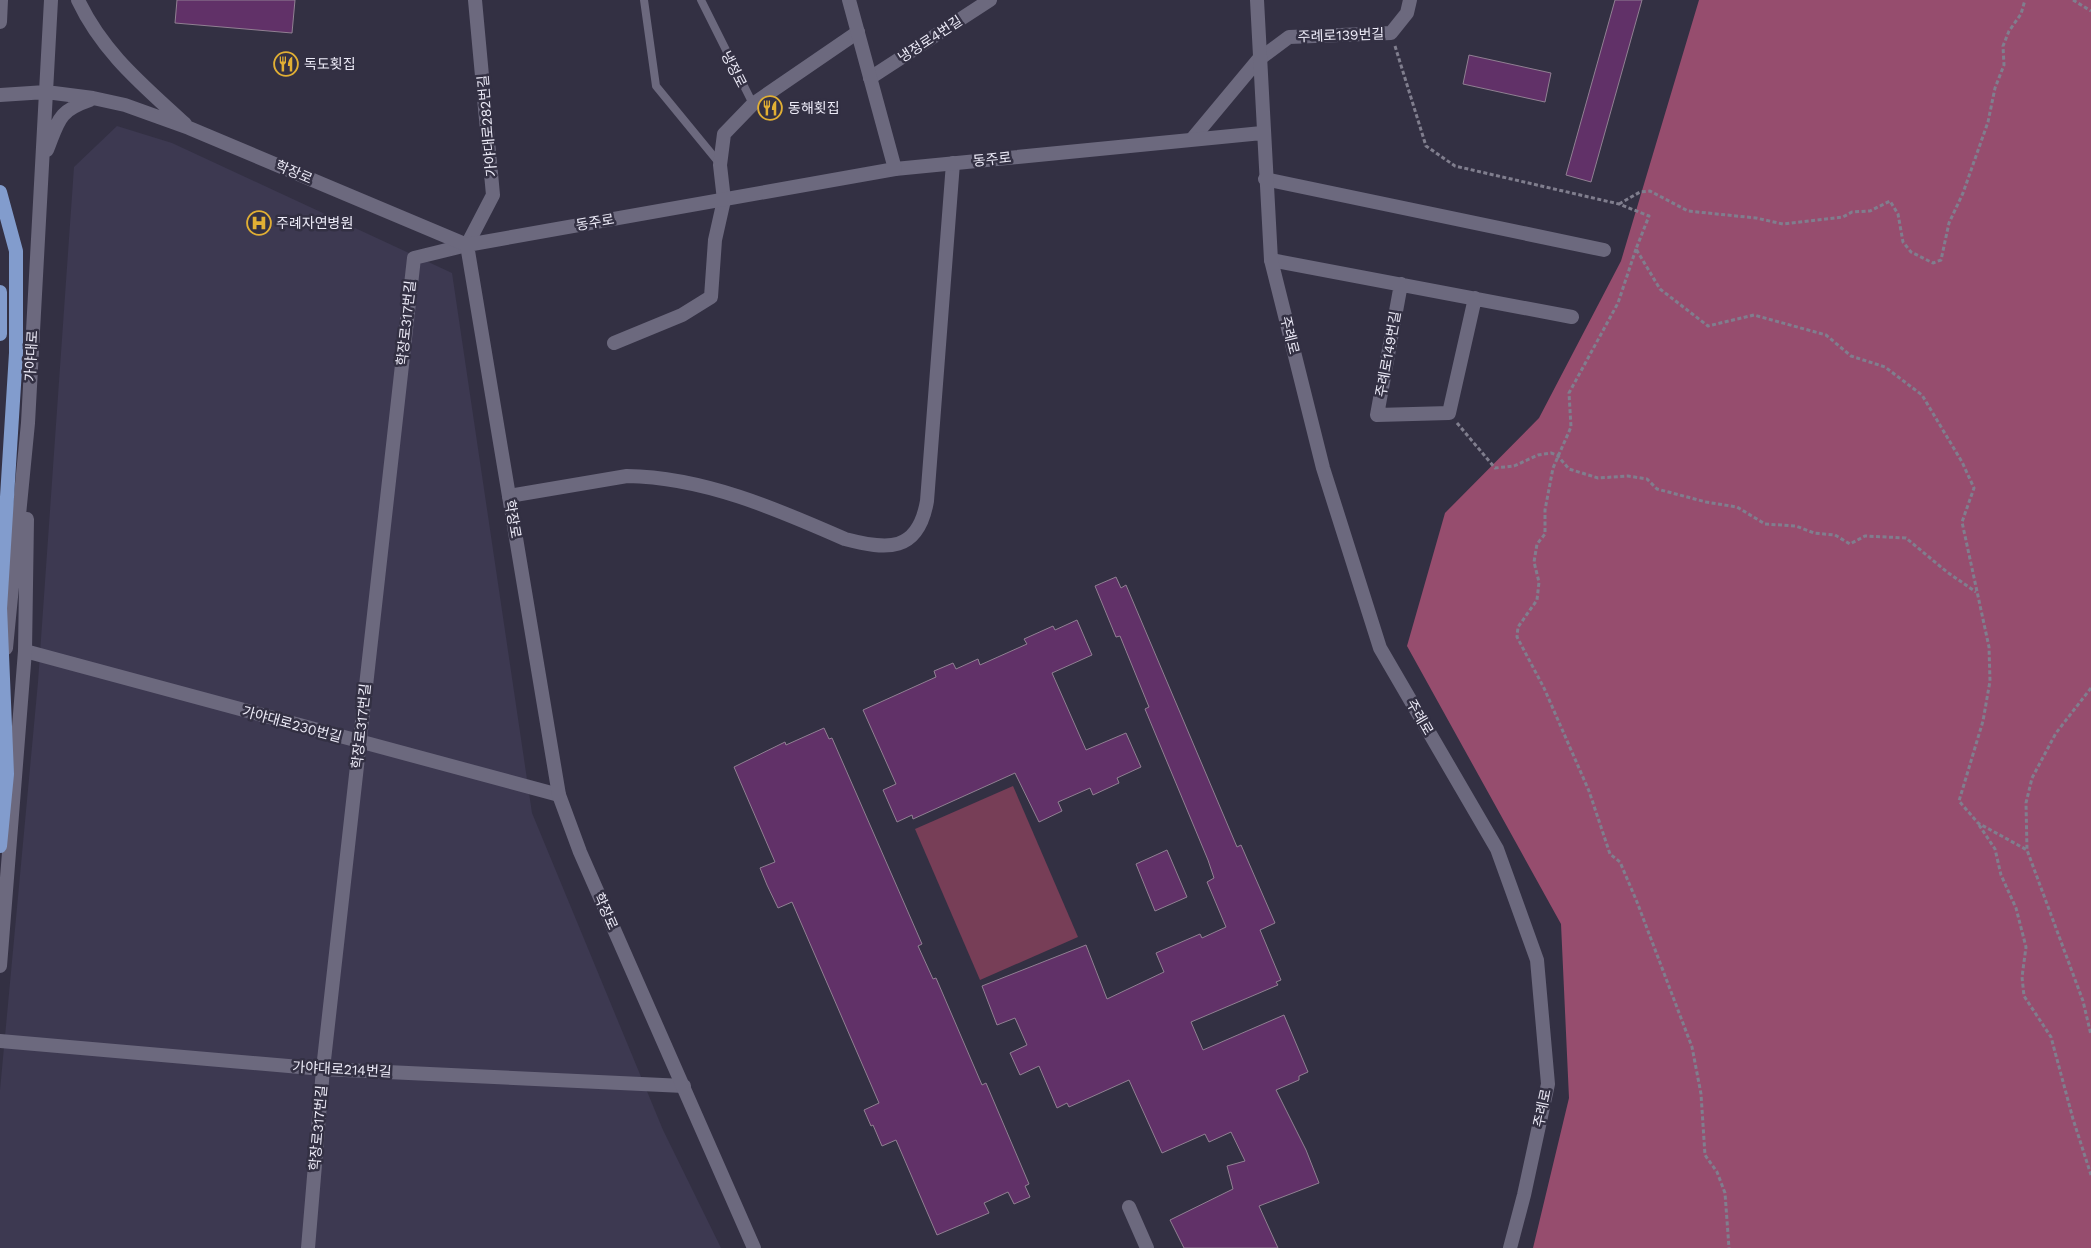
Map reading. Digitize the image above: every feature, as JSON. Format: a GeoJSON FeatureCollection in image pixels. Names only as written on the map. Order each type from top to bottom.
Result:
{"type":"FeatureCollection","features":[{"type":"Feature","properties":{"kind":"highway"},"geometry":{"type":"LineString","coordinates":[[0,192],[16,251],[16,344],[0,608],[7,774],[0,846]]}},
{"type":"Feature","properties":{"kind":"highway"},"geometry":{"type":"LineString","coordinates":[[0,292],[0,334]]}},
{"type":"Feature","properties":{"kind":"street"},"geometry":{"type":"LineString","coordinates":[[0,22],[1,0]]}},
{"type":"Feature","properties":{"kind":"street","name":"가야대로"},"geometry":{"type":"LineString","coordinates":[[0,711],[28,423],[51,0]]}},
{"type":"Feature","properties":{"kind":"street"},"geometry":{"type":"LineString","coordinates":[[78,0],[91,25],[111,53],[189,128]]}},
{"type":"Feature","properties":{"kind":"street","name":"가야대로282번길"},"geometry":{"type":"LineString","coordinates":[[467,245],[493,195],[475,0]]}},
{"type":"Feature","properties":{"kind":"street"},"geometry":{"type":"LineString","coordinates":[[849,0],[895,169]]}},
{"type":"Feature","properties":{"kind":"street","name":"냉정로4번길"},"geometry":{"type":"LineString","coordinates":[[870,78],[990,0]]}},
{"type":"Feature","properties":{"kind":"street","name":"주례로"},"geometry":{"type":"LineString","coordinates":[[1257,0],[1258,60],[1271,260],[1323,468],[1380,648],[1497,849],[1537,960],[1548,1084],[1524,1195],[1510,1248]]}},
{"type":"Feature","properties":{"kind":"street","name":"주례로139번길"},"geometry":{"type":"LineString","coordinates":[[1193,138],[1258,60],[1289,37],[1391,33],[1407,13],[1410,0]]}},
{"type":"Feature","properties":{"kind":"street","name":"냉정로"},"geometry":{"type":"LineString","coordinates":[[752,104],[858,32]]}},
{"type":"Feature","properties":{"kind":"street","name":"학장로"},"geometry":{"type":"LineString","coordinates":[[0,95],[46,92],[93,98],[125,105],[189,128],[467,245],[559,795],[580,852],[754,1248]]}},
{"type":"Feature","properties":{"kind":"street"},"geometry":{"type":"LineString","coordinates":[[42,163],[59,120],[66,110],[93,98]]}},
{"type":"Feature","properties":{"kind":"street"},"geometry":{"type":"LineString","coordinates":[[614,343],[682,315],[711,297],[715,240],[724,200],[720,165],[724,134],[752,104]]}},
{"type":"Feature","properties":{"kind":"street","name":"동주로"},"geometry":{"type":"LineString","coordinates":[[467,245],[895,169],[1193,138],[1262,133]]}},
{"type":"Feature","properties":{"kind":"street"},"geometry":{"type":"LineString","coordinates":[[509,496],[627,476],[640,476],[719,490],[845,539],[866,545],[885,548],[899,545],[910,538],[919,528],[926,501],[953,163]]}},
{"type":"Feature","properties":{"kind":"street"},"geometry":{"type":"LineString","coordinates":[[1265,179],[1604,250]]}},
{"type":"Feature","properties":{"kind":"street","name":"학장로317번길"},"geometry":{"type":"LineString","coordinates":[[308,1248],[323,1068],[414,258],[467,245]]}},
{"type":"Feature","properties":{"kind":"street"},"geometry":{"type":"LineString","coordinates":[[1271,260],[1572,317]]}},
{"type":"Feature","properties":{"kind":"street","name":"주례로149번길"},"geometry":{"type":"LineString","coordinates":[[1401,284],[1377,415],[1449,413]]}},
{"type":"Feature","properties":{"kind":"street"},"geometry":{"type":"LineString","coordinates":[[1449,413],[1475,298]]}},
{"type":"Feature","properties":{"kind":"street"},"geometry":{"type":"LineString","coordinates":[[0,966],[25,651],[28,423]]}},
{"type":"Feature","properties":{"kind":"street","name":"가야대로230번길"},"geometry":{"type":"LineString","coordinates":[[25,651],[360,743],[559,795]]}},
{"type":"Feature","properties":{"kind":"street","name":"가야대로214번길"},"geometry":{"type":"LineString","coordinates":[[0,1041],[323,1068],[684,1086]]}},
{"type":"Feature","properties":{"kind":"street"},"geometry":{"type":"LineString","coordinates":[[1129,1207],[1147,1248]]}},
{"type":"Feature","properties":{"kind":"lane"},"geometry":{"type":"LineString","coordinates":[[644,0],[656,86],[720,165]]}},
{"type":"Feature","properties":{"kind":"lane","name":"냉정로"},"geometry":{"type":"LineString","coordinates":[[701,0],[752,104]]}},
{"type":"Feature","properties":{"kind":"path"},"geometry":{"type":"LineString","coordinates":[[1620,204],[1640,192],[1650,191],[1688,211],[1756,218],[1783,224],[1843,217],[1852,212],[1870,211],[1890,201],[1898,214],[1903,242],[1911,252],[1933,263],[1941,260],[1949,222],[1963,194],[1988,122],[2004,64],[2003,46],[2009,31],[2021,14],[2025,0]]}},
{"type":"Feature","properties":{"kind":"path"},"geometry":{"type":"LineString","coordinates":[[2072,0],[2091,11]]}},
{"type":"Feature","properties":{"kind":"path"},"geometry":{"type":"LineString","coordinates":[[1391,33],[1426,146],[1455,166],[1620,204],[1649,216],[1618,303],[1569,393],[1571,427],[1557,455],[1545,510],[1545,534],[1537,544],[1534,562],[1539,582],[1537,600],[1518,626],[1517,637],[1544,688],[1589,791],[1610,854],[1620,862],[1692,1047],[1701,1094],[1705,1155],[1717,1172],[1725,1193],[1729,1248]]}},
{"type":"Feature","properties":{"kind":"path"},"geometry":{"type":"LineString","coordinates":[[1636,249],[1660,289],[1708,326],[1754,315],[1826,335],[1851,356],[1885,367],[1922,394],[1962,462],[1974,488],[1962,522],[1990,647],[1990,681],[1983,721],[1958,801],[1978,822],[1995,849],[2000,875],[2016,908],[2026,947],[2022,977],[2024,996],[2051,1037],[2073,1119],[2091,1175]]}},
{"type":"Feature","properties":{"kind":"path"},"geometry":{"type":"LineString","coordinates":[[1449,413],[1466,436],[1482,451],[1495,468],[1514,466],[1538,455],[1557,455],[1569,469],[1598,478],[1628,476],[1647,479],[1657,489],[1706,502],[1738,507],[1765,524],[1796,526],[1814,533],[1836,535],[1850,544],[1865,536],[1906,538],[1946,572],[1977,592]]}},
{"type":"Feature","properties":{"kind":"path"},"geometry":{"type":"LineString","coordinates":[[2091,688],[2056,733],[2032,778],[2026,804],[2027,850],[2083,1001],[2091,1035]]}},
{"type":"Feature","properties":{"kind":"path"},"geometry":{"type":"LineString","coordinates":[[1978,822],[2027,850]]}},
{"type":"Feature","properties":{"kind":"shaded area"},"geometry":{"type":"Polygon","coordinates":[[[1699,0],[2091,0],[2091,1248],[1533,1248],[1569,1098],[1561,924],[1407,646],[1445,513],[1539,418],[1621,261],[1699,0]]]}},
{"type":"Feature","properties":{"kind":"shaded area"},"geometry":{"type":"Polygon","coordinates":[[[117,126],[172,143],[452,273],[532,813],[663,1130],[721,1248],[0,1248],[0,1090],[38,682],[74,167],[117,126]]]}},
{"type":"Feature","properties":{"kind":"shaded area"},"geometry":{"type":"Polygon","coordinates":[[[1013,786],[1078,937],[980,980],[915,829],[1013,786]]]}},
{"type":"Feature","properties":{"kind":"building"},"geometry":{"type":"Polygon","coordinates":[[[177,0],[295,0],[292,33],[175,23],[177,0]]]}},
{"type":"Feature","properties":{"kind":"building"},"geometry":{"type":"Polygon","coordinates":[[[1615,0],[1642,0],[1591,182],[1566,175],[1615,0]]]}},
{"type":"Feature","properties":{"kind":"building"},"geometry":{"type":"Polygon","coordinates":[[[1469,55],[1551,73],[1545,102],[1463,84],[1469,55]]]}},
{"type":"Feature","properties":{"kind":"building"},"geometry":{"type":"Polygon","coordinates":[[[1116,577],[1121,588],[1126,585],[1237,847],[1241,845],[1275,923],[1260,930],[1281,980],[1276,982],[1278,985],[1191,1022],[1203,1050],[1284,1015],[1308,1072],[1299,1076],[1299,1080],[1276,1090],[1306,1150],[1319,1183],[1259,1206],[1278,1248],[1184,1248],[1170,1220],[1233,1189],[1227,1166],[1245,1161],[1231,1132],[1209,1142],[1205,1134],[1162,1153],[1129,1080],[1069,1107],[1067,1103],[1057,1108],[1039,1066],[1020,1075],[1010,1053],[1027,1045],[1015,1018],[997,1025],[982,986],[1086,945],[1107,999],[1164,972],[1156,953],[1200,934],[1202,938],[1226,927],[1207,882],[1214,878],[1208,860],[1145,709],[1149,707],[1120,636],[1116,637],[1095,586],[1116,577]]]}},
{"type":"Feature","properties":{"kind":"building"},"geometry":{"type":"Polygon","coordinates":[[[1077,620],[1092,655],[1052,673],[1086,750],[1126,733],[1141,767],[1117,778],[1119,783],[1093,795],[1090,788],[1058,802],[1062,811],[1039,822],[1015,773],[913,819],[912,815],[897,822],[883,790],[896,784],[863,710],[936,677],[934,671],[953,663],[956,669],[978,659],[980,665],[1027,644],[1024,639],[1053,626],[1055,630],[1077,620]]]}},
{"type":"Feature","properties":{"kind":"building"},"geometry":{"type":"Polygon","coordinates":[[[824,728],[829,739],[832,738],[922,944],[918,946],[933,979],[936,978],[982,1085],[986,1083],[1029,1184],[1025,1186],[1030,1197],[1014,1204],[1008,1192],[984,1203],[989,1213],[937,1235],[896,1140],[882,1146],[864,1110],[879,1103],[792,902],[778,908],[767,885],[760,868],[775,862],[734,767],[785,742],[786,745],[824,728]]]}},
{"type":"Feature","properties":{"kind":"building"},"geometry":{"type":"Polygon","coordinates":[[[1167,850],[1187,897],[1155,911],[1136,864],[1167,850]]]}},
{"type":"Feature","properties":{"kind":"place","name":"독도횟집"},"geometry":{"type":"Point","coordinates":[286,64]}},
{"type":"Feature","properties":{"kind":"place","name":"동해횟집"},"geometry":{"type":"Point","coordinates":[770,108]}},
{"type":"Feature","properties":{"kind":"place","name":"주례자연병원"},"geometry":{"type":"Point","coordinates":[259,223]}}]}
